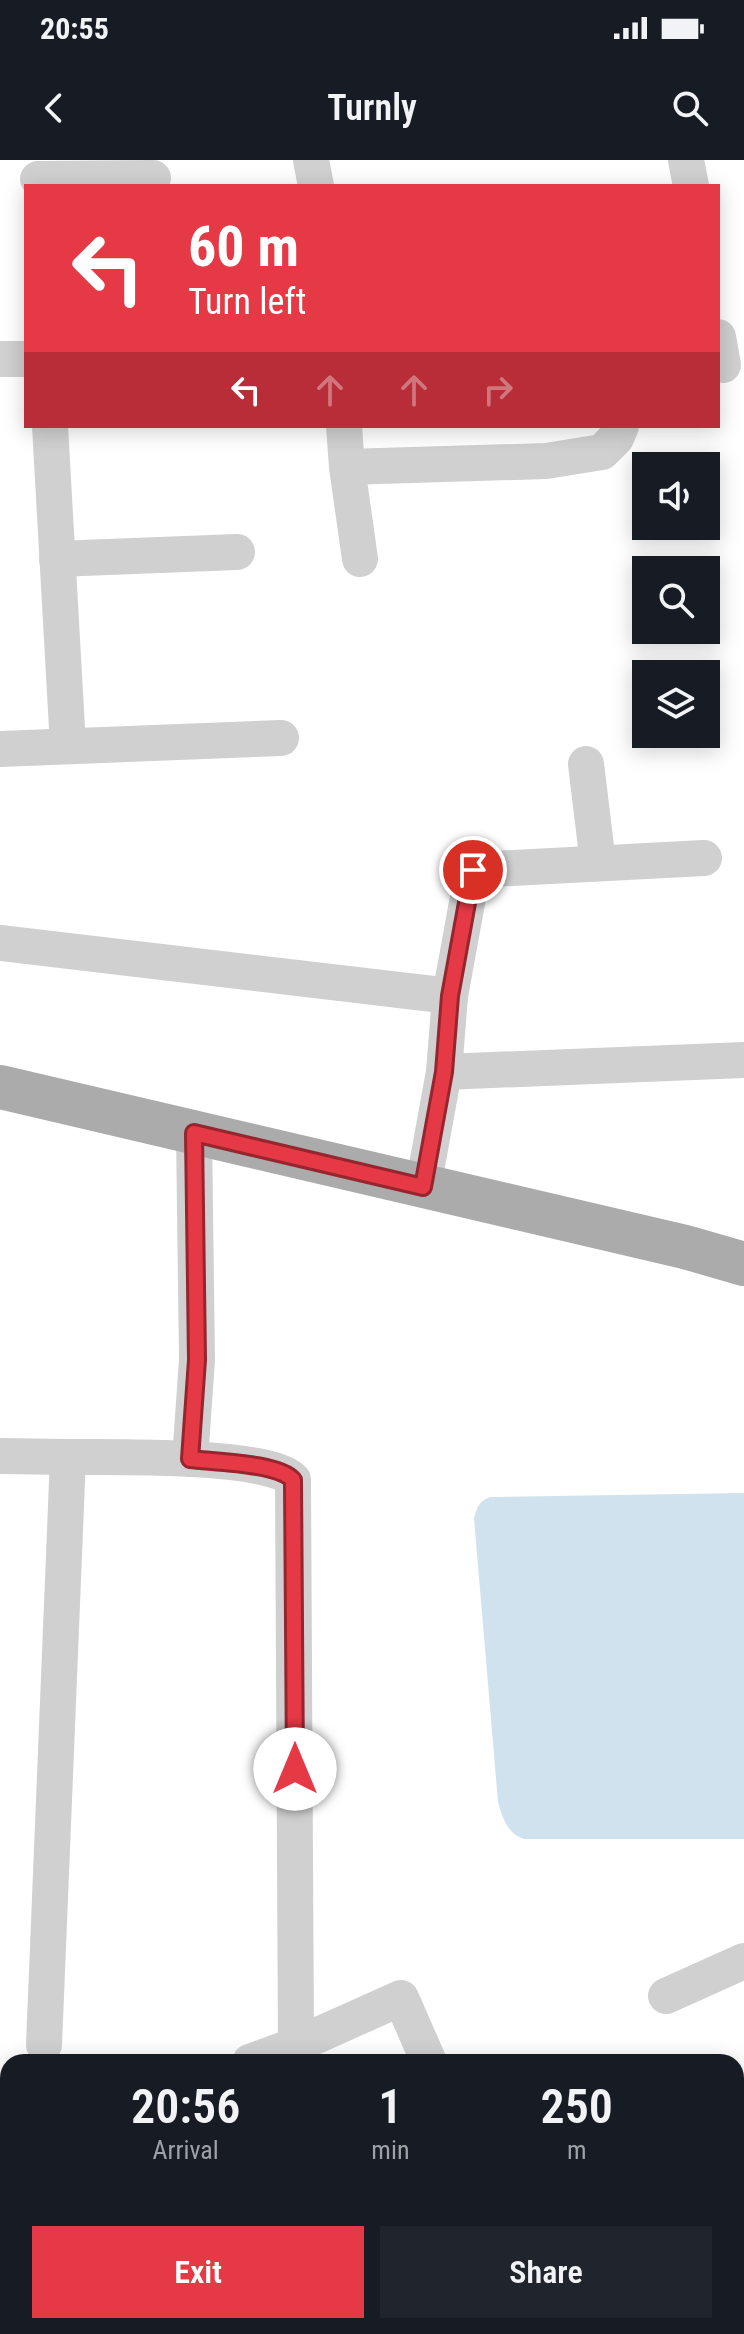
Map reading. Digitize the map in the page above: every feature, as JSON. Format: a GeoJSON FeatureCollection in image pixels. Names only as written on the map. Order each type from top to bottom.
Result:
{"type":"FeatureCollection","features":[{"type":"Feature","properties":{"kind":"main road"},"geometry":{"type":"LineString","coordinates":[[0,1087],[685,1247],[744,1264]]}},
{"type":"Feature","properties":{"kind":"street"},"geometry":{"type":"LineString","coordinates":[[311,160],[316,184]]}},
{"type":"Feature","properties":{"kind":"street"},"geometry":{"type":"LineString","coordinates":[[686,160],[691,184]]}},
{"type":"Feature","properties":{"kind":"street"},"geometry":{"type":"LineString","coordinates":[[38,175],[153,178]]}},
{"type":"Feature","properties":{"kind":"street"},"geometry":{"type":"LineString","coordinates":[[0,359],[24,359]]}},
{"type":"Feature","properties":{"kind":"street"},"geometry":{"type":"LineString","coordinates":[[50,428],[68,746]]}},
{"type":"Feature","properties":{"kind":"street"},"geometry":{"type":"LineString","coordinates":[[344,428],[360,559]]}},
{"type":"Feature","properties":{"kind":"street"},"geometry":{"type":"LineString","coordinates":[[347,467],[560,459],[602,452],[616,438],[620,428]]}},
{"type":"Feature","properties":{"kind":"street"},"geometry":{"type":"LineString","coordinates":[[57,559],[237,552]]}},
{"type":"Feature","properties":{"kind":"street"},"geometry":{"type":"LineString","coordinates":[[0,749],[281,738]]}},
{"type":"Feature","properties":{"kind":"street"},"geometry":{"type":"LineString","coordinates":[[586,764],[598,863]]}},
{"type":"Feature","properties":{"kind":"street"},"geometry":{"type":"LineString","coordinates":[[423,1187],[444,1072],[450,996],[473,870],[704,858]]}},
{"type":"Feature","properties":{"kind":"street"},"geometry":{"type":"LineString","coordinates":[[0,943],[450,996]]}},
{"type":"Feature","properties":{"kind":"street"},"geometry":{"type":"LineString","coordinates":[[444,1072],[744,1060]]}},
{"type":"Feature","properties":{"kind":"street"},"geometry":{"type":"LineString","coordinates":[[190,1459],[197,1360],[194,1133]]}},
{"type":"Feature","properties":{"kind":"street"},"geometry":{"type":"LineString","coordinates":[[0,1456],[190,1459],[259,1467],[287,1473],[293,1480],[296,2045]]}},
{"type":"Feature","properties":{"kind":"street"},"geometry":{"type":"LineString","coordinates":[[44,2045],[68,1457]]}},
{"type":"Feature","properties":{"kind":"street"},"geometry":{"type":"LineString","coordinates":[[666,1996],[744,1961]]}},
{"type":"Feature","properties":{"kind":"street"},"geometry":{"type":"LineString","coordinates":[[272,2054],[401,1998],[426,2054]]}},
{"type":"Feature","properties":{"kind":"water"},"geometry":{"type":"Polygon","coordinates":[[[744,1493],[744,1839],[524,1839],[513,1833],[506,1825],[498,1802],[474,1518],[479,1505],[490,1497],[744,1493]]]}},
{"type":"Feature","properties":{"kind":"route"},"geometry":{"type":"LineString","coordinates":[[295,1769],[293,1480],[287,1473],[259,1467],[190,1459],[197,1360],[194,1133],[423,1187],[444,1072],[450,996],[473,870]]}}]}
